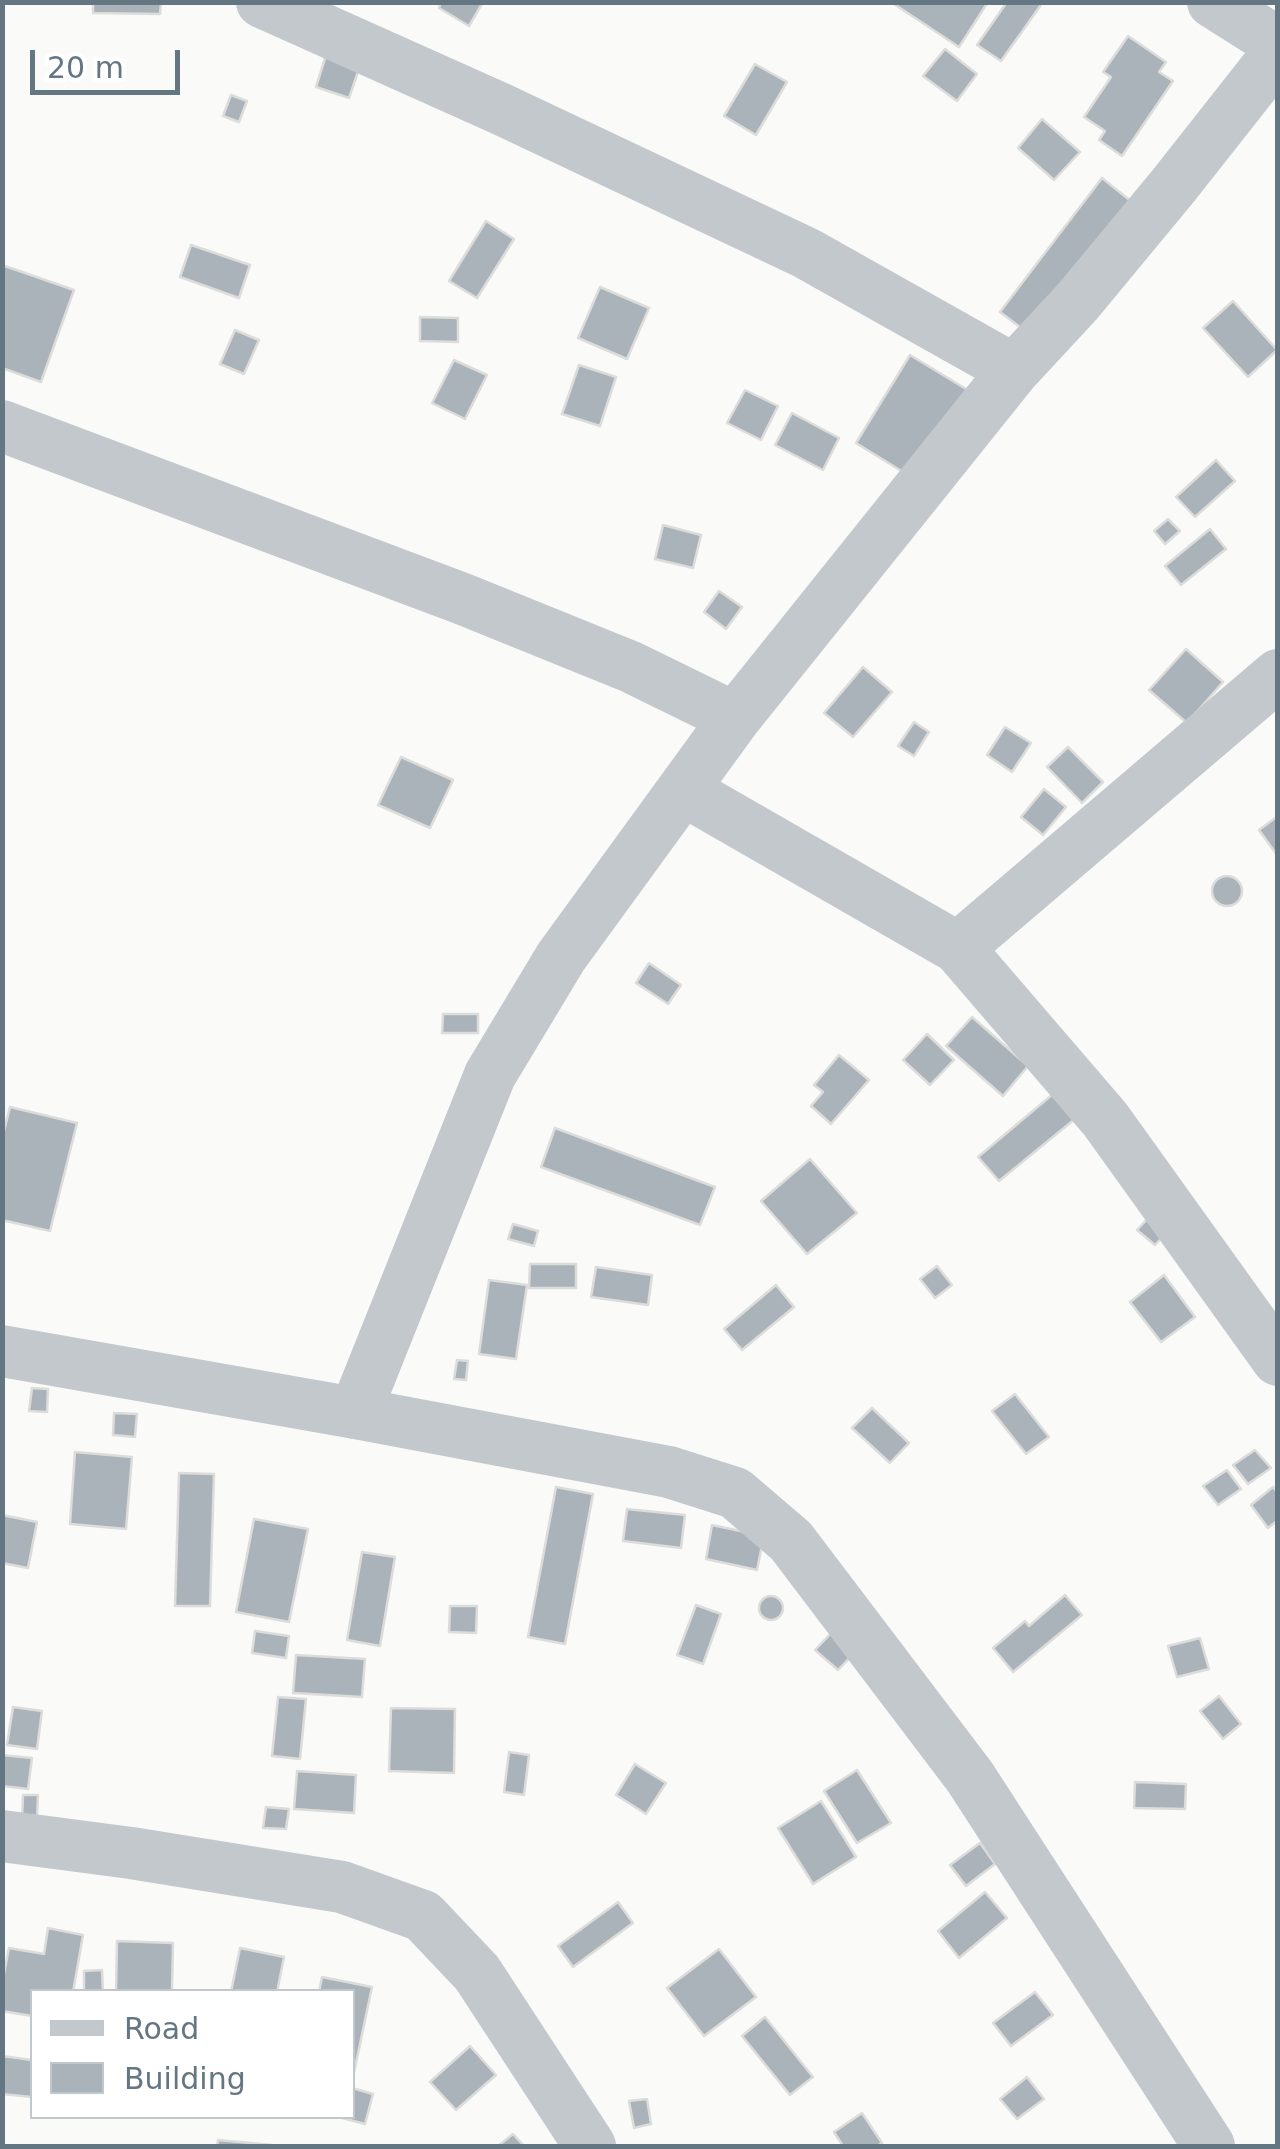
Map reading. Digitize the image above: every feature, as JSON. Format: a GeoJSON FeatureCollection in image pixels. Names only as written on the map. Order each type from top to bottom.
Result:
{"type":"FeatureCollection","features":[{"type":"Feature","properties":{"kind":"street"},"geometry":{"type":"LineString","coordinates":[[262,2],[806,253],[1014,370]]}},
{"type":"Feature","properties":{"kind":"street"},"geometry":{"type":"LineString","coordinates":[[1213,2],[1278,43]]}},
{"type":"Feature","properties":{"kind":"street"},"geometry":{"type":"LineString","coordinates":[[355,1412],[490,1074],[561,957],[735,718],[1014,370],[1078,301],[1278,53]]}},
{"type":"Feature","properties":{"kind":"street"},"geometry":{"type":"LineString","coordinates":[[2,426],[463,599],[630,667],[735,718]]}},
{"type":"Feature","properties":{"kind":"street"},"geometry":{"type":"LineString","coordinates":[[958,948],[1278,675]]}},
{"type":"Feature","properties":{"kind":"street"},"geometry":{"type":"LineString","coordinates":[[683,790],[958,948],[1105,1119],[1278,1360]]}},
{"type":"Feature","properties":{"kind":"street"},"geometry":{"type":"LineString","coordinates":[[2,1352],[355,1412],[670,1472],[735,1493],[791,1541],[970,1777],[1210,2146]]}},
{"type":"Feature","properties":{"kind":"street"},"geometry":{"type":"LineString","coordinates":[[2,1836],[342,1887],[423,1916],[477,1972],[590,2146]]}},
{"type":"Feature","properties":{"kind":"building"},"geometry":{"type":"Polygon","coordinates":[[[93,2],[161,2],[160,14],[93,13],[93,2]]]}},
{"type":"Feature","properties":{"kind":"building"},"geometry":{"type":"Polygon","coordinates":[[[441,2],[483,2],[469,26],[439,8],[441,2]]]}},
{"type":"Feature","properties":{"kind":"building"},"geometry":{"type":"Polygon","coordinates":[[[891,2],[988,2],[959,47],[891,2]]]}},
{"type":"Feature","properties":{"kind":"building"},"geometry":{"type":"Polygon","coordinates":[[[1007,2],[1043,2],[1001,61],[977,45],[1007,2]]]}},
{"type":"Feature","properties":{"kind":"building"},"geometry":{"type":"Polygon","coordinates":[[[1128,36],[1166,62],[1159,72],[1173,81],[1122,156],[1099,140],[1105,131],[1084,117],[1111,77],[1103,72],[1128,36]]]}},
{"type":"Feature","properties":{"kind":"building"},"geometry":{"type":"Polygon","coordinates":[[[328,49],[362,60],[349,98],[316,87],[328,49]]]}},
{"type":"Feature","properties":{"kind":"building"},"geometry":{"type":"Polygon","coordinates":[[[945,49],[977,74],[957,101],[923,76],[945,49]]]}},
{"type":"Feature","properties":{"kind":"building"},"geometry":{"type":"Polygon","coordinates":[[[755,64],[787,82],[756,135],[724,116],[755,64]]]}},
{"type":"Feature","properties":{"kind":"building"},"geometry":{"type":"Polygon","coordinates":[[[231,95],[247,101],[239,122],[223,116],[231,95]]]}},
{"type":"Feature","properties":{"kind":"building"},"geometry":{"type":"Polygon","coordinates":[[[1042,119],[1080,152],[1054,180],[1018,148],[1042,119]]]}},
{"type":"Feature","properties":{"kind":"building"},"geometry":{"type":"Polygon","coordinates":[[[1102,178],[1137,206],[1036,339],[1000,312],[1102,178]]]}},
{"type":"Feature","properties":{"kind":"building"},"geometry":{"type":"Polygon","coordinates":[[[486,221],[514,239],[477,298],[449,281],[486,221]]]}},
{"type":"Feature","properties":{"kind":"building"},"geometry":{"type":"Polygon","coordinates":[[[191,245],[250,265],[239,298],[180,277],[191,245]]]}},
{"type":"Feature","properties":{"kind":"building"},"geometry":{"type":"Polygon","coordinates":[[[2,265],[74,290],[41,382],[2,368],[2,265]]]}},
{"type":"Feature","properties":{"kind":"building"},"geometry":{"type":"Polygon","coordinates":[[[600,287],[649,308],[627,359],[578,338],[600,287]]]}},
{"type":"Feature","properties":{"kind":"building"},"geometry":{"type":"Polygon","coordinates":[[[1233,301],[1277,350],[1248,377],[1203,328],[1233,301]]]}},
{"type":"Feature","properties":{"kind":"building"},"geometry":{"type":"Polygon","coordinates":[[[420,317],[458,318],[458,342],[420,341],[420,317]]]}},
{"type":"Feature","properties":{"kind":"building"},"geometry":{"type":"Polygon","coordinates":[[[235,330],[259,340],[244,374],[220,364],[235,330]]]}},
{"type":"Feature","properties":{"kind":"building"},"geometry":{"type":"Polygon","coordinates":[[[910,355],[971,392],[916,480],[856,443],[910,355]]]}},
{"type":"Feature","properties":{"kind":"building"},"geometry":{"type":"Polygon","coordinates":[[[454,360],[487,375],[465,419],[432,403],[454,360]]]}},
{"type":"Feature","properties":{"kind":"building"},"geometry":{"type":"Polygon","coordinates":[[[579,365],[616,377],[600,426],[562,414],[579,365]]]}},
{"type":"Feature","properties":{"kind":"building"},"geometry":{"type":"Polygon","coordinates":[[[745,390],[778,406],[761,440],[727,423],[745,390]]]}},
{"type":"Feature","properties":{"kind":"building"},"geometry":{"type":"Polygon","coordinates":[[[792,413],[839,438],[823,470],[775,445],[792,413]]]}},
{"type":"Feature","properties":{"kind":"building"},"geometry":{"type":"Polygon","coordinates":[[[1216,460],[1235,481],[1195,517],[1176,497],[1216,460]]]}},
{"type":"Feature","properties":{"kind":"building"},"geometry":{"type":"Polygon","coordinates":[[[1168,519],[1180,531],[1165,544],[1154,531],[1168,519]]]}},
{"type":"Feature","properties":{"kind":"building"},"geometry":{"type":"Polygon","coordinates":[[[663,525],[701,535],[693,568],[655,559],[663,525]]]}},
{"type":"Feature","properties":{"kind":"building"},"geometry":{"type":"Polygon","coordinates":[[[1210,529],[1226,549],[1181,585],[1165,566],[1210,529]]]}},
{"type":"Feature","properties":{"kind":"building"},"geometry":{"type":"Polygon","coordinates":[[[719,591],[742,607],[726,629],[704,612],[719,591]]]}},
{"type":"Feature","properties":{"kind":"building"},"geometry":{"type":"Polygon","coordinates":[[[1186,649],[1223,682],[1187,723],[1149,690],[1186,649]]]}},
{"type":"Feature","properties":{"kind":"building"},"geometry":{"type":"Polygon","coordinates":[[[863,667],[892,692],[853,737],[824,713],[863,667]]]}},
{"type":"Feature","properties":{"kind":"building"},"geometry":{"type":"Polygon","coordinates":[[[914,722],[929,732],[914,756],[898,746],[914,722]]]}},
{"type":"Feature","properties":{"kind":"building"},"geometry":{"type":"Polygon","coordinates":[[[1005,727],[1031,743],[1012,772],[987,755],[1005,727]]]}},
{"type":"Feature","properties":{"kind":"building"},"geometry":{"type":"Polygon","coordinates":[[[1068,747],[1103,782],[1082,803],[1047,767],[1068,747]]]}},
{"type":"Feature","properties":{"kind":"building"},"geometry":{"type":"Polygon","coordinates":[[[401,757],[453,780],[430,828],[378,805],[401,757]]]}},
{"type":"Feature","properties":{"kind":"building"},"geometry":{"type":"Polygon","coordinates":[[[1044,789],[1066,807],[1043,835],[1021,817],[1044,789]]]}},
{"type":"Feature","properties":{"kind":"building"},"geometry":{"type":"Polygon","coordinates":[[[1278,816],[1278,855],[1277,855],[1259,830],[1278,816]]]}},
{"type":"Feature","properties":{"kind":"building"},"geometry":{"type":"Polygon","coordinates":[[[1227,876],[1241,885],[1242,891],[1233,905],[1227,906],[1213,897],[1212,891],[1221,877],[1227,876]]]}},
{"type":"Feature","properties":{"kind":"building"},"geometry":{"type":"Polygon","coordinates":[[[649,963],[681,985],[668,1004],[636,983],[649,963]]]}},
{"type":"Feature","properties":{"kind":"building"},"geometry":{"type":"Polygon","coordinates":[[[443,1014],[478,1014],[478,1033],[442,1033],[443,1014]]]}},
{"type":"Feature","properties":{"kind":"building"},"geometry":{"type":"Polygon","coordinates":[[[972,1017],[1028,1066],[1003,1096],[946,1046],[972,1017]]]}},
{"type":"Feature","properties":{"kind":"building"},"geometry":{"type":"Polygon","coordinates":[[[927,1034],[954,1060],[930,1085],[903,1060],[927,1034]]]}},
{"type":"Feature","properties":{"kind":"building"},"geometry":{"type":"Polygon","coordinates":[[[839,1055],[869,1080],[831,1124],[811,1106],[823,1092],[814,1085],[839,1055]]]}},
{"type":"Feature","properties":{"kind":"building"},"geometry":{"type":"Polygon","coordinates":[[[1059,1089],[1081,1114],[999,1181],[978,1157],[1059,1089]]]}},
{"type":"Feature","properties":{"kind":"building"},"geometry":{"type":"Polygon","coordinates":[[[10,1107],[77,1123],[50,1231],[2,1220],[2,1139],[10,1107]]]}},
{"type":"Feature","properties":{"kind":"building"},"geometry":{"type":"Polygon","coordinates":[[[555,1128],[715,1187],[700,1225],[541,1167],[555,1128]]]}},
{"type":"Feature","properties":{"kind":"building"},"geometry":{"type":"Polygon","coordinates":[[[810,1159],[857,1213],[807,1254],[761,1201],[810,1159]]]}},
{"type":"Feature","properties":{"kind":"building"},"geometry":{"type":"Polygon","coordinates":[[[1151,1215],[1168,1231],[1155,1245],[1137,1230],[1151,1215]]]}},
{"type":"Feature","properties":{"kind":"building"},"geometry":{"type":"Polygon","coordinates":[[[513,1224],[538,1231],[534,1246],[508,1239],[513,1224]]]}},
{"type":"Feature","properties":{"kind":"building"},"geometry":{"type":"Polygon","coordinates":[[[530,1264],[576,1264],[576,1288],[529,1288],[530,1264]]]}},
{"type":"Feature","properties":{"kind":"building"},"geometry":{"type":"Polygon","coordinates":[[[937,1266],[952,1285],[935,1298],[920,1279],[937,1266]]]}},
{"type":"Feature","properties":{"kind":"building"},"geometry":{"type":"Polygon","coordinates":[[[596,1267],[652,1275],[648,1305],[591,1297],[596,1267]]]}},
{"type":"Feature","properties":{"kind":"building"},"geometry":{"type":"Polygon","coordinates":[[[1164,1275],[1195,1317],[1161,1342],[1130,1302],[1164,1275]]]}},
{"type":"Feature","properties":{"kind":"building"},"geometry":{"type":"Polygon","coordinates":[[[489,1280],[527,1285],[516,1359],[479,1354],[489,1280]]]}},
{"type":"Feature","properties":{"kind":"building"},"geometry":{"type":"Polygon","coordinates":[[[776,1285],[794,1307],[742,1350],[724,1329],[776,1285]]]}},
{"type":"Feature","properties":{"kind":"building"},"geometry":{"type":"Polygon","coordinates":[[[457,1360],[468,1361],[466,1380],[454,1379],[457,1360]]]}},
{"type":"Feature","properties":{"kind":"building"},"geometry":{"type":"Polygon","coordinates":[[[32,1388],[48,1389],[47,1412],[29,1411],[32,1388]]]}},
{"type":"Feature","properties":{"kind":"building"},"geometry":{"type":"Polygon","coordinates":[[[1015,1394],[1049,1437],[1026,1454],[992,1411],[1015,1394]]]}},
{"type":"Feature","properties":{"kind":"building"},"geometry":{"type":"Polygon","coordinates":[[[872,1408],[909,1443],[890,1463],[852,1428],[872,1408]]]}},
{"type":"Feature","properties":{"kind":"building"},"geometry":{"type":"Polygon","coordinates":[[[114,1413],[137,1414],[135,1437],[113,1435],[114,1413]]]}},
{"type":"Feature","properties":{"kind":"building"},"geometry":{"type":"Polygon","coordinates":[[[1255,1450],[1271,1468],[1248,1484],[1233,1465],[1255,1450]]]}},
{"type":"Feature","properties":{"kind":"building"},"geometry":{"type":"Polygon","coordinates":[[[75,1452],[132,1457],[126,1529],[70,1524],[75,1452]]]}},
{"type":"Feature","properties":{"kind":"building"},"geometry":{"type":"Polygon","coordinates":[[[1227,1470],[1241,1489],[1218,1505],[1203,1486],[1227,1470]]]}},
{"type":"Feature","properties":{"kind":"building"},"geometry":{"type":"Polygon","coordinates":[[[179,1473],[214,1474],[210,1606],[175,1606],[179,1473]]]}},
{"type":"Feature","properties":{"kind":"building"},"geometry":{"type":"Polygon","coordinates":[[[556,1487],[593,1494],[565,1644],[528,1637],[556,1487]]]}},
{"type":"Feature","properties":{"kind":"building"},"geometry":{"type":"Polygon","coordinates":[[[1273,1487],[1278,1493],[1278,1520],[1268,1528],[1251,1505],[1273,1487]]]}},
{"type":"Feature","properties":{"kind":"building"},"geometry":{"type":"Polygon","coordinates":[[[627,1509],[685,1515],[681,1548],[623,1541],[627,1509]]]}},
{"type":"Feature","properties":{"kind":"building"},"geometry":{"type":"Polygon","coordinates":[[[2,1515],[37,1522],[28,1568],[2,1563],[2,1515]]]}},
{"type":"Feature","properties":{"kind":"building"},"geometry":{"type":"Polygon","coordinates":[[[254,1519],[308,1529],[289,1622],[236,1612],[254,1519]]]}},
{"type":"Feature","properties":{"kind":"building"},"geometry":{"type":"Polygon","coordinates":[[[712,1525],[764,1536],[757,1570],[706,1559],[712,1525]]]}},
{"type":"Feature","properties":{"kind":"building"},"geometry":{"type":"Polygon","coordinates":[[[362,1552],[395,1557],[380,1646],[347,1640],[362,1552]]]}},
{"type":"Feature","properties":{"kind":"building"},"geometry":{"type":"Polygon","coordinates":[[[1065,1595],[1082,1615],[1013,1672],[993,1648],[1025,1621],[1029,1626],[1065,1595]]]}},
{"type":"Feature","properties":{"kind":"building"},"geometry":{"type":"Polygon","coordinates":[[[771,1596],[783,1608],[771,1620],[759,1608],[771,1596]]]}},
{"type":"Feature","properties":{"kind":"building"},"geometry":{"type":"Polygon","coordinates":[[[696,1605],[721,1614],[703,1664],[677,1655],[696,1605]]]}},
{"type":"Feature","properties":{"kind":"building"},"geometry":{"type":"Polygon","coordinates":[[[450,1606],[477,1606],[476,1633],[449,1632],[450,1606]]]}},
{"type":"Feature","properties":{"kind":"building"},"geometry":{"type":"Polygon","coordinates":[[[838,1626],[861,1646],[838,1670],[815,1650],[838,1626]]]}},
{"type":"Feature","properties":{"kind":"building"},"geometry":{"type":"Polygon","coordinates":[[[255,1631],[289,1636],[286,1658],[252,1653],[255,1631]]]}},
{"type":"Feature","properties":{"kind":"building"},"geometry":{"type":"Polygon","coordinates":[[[1200,1638],[1209,1669],[1177,1677],[1168,1646],[1200,1638]]]}},
{"type":"Feature","properties":{"kind":"building"},"geometry":{"type":"Polygon","coordinates":[[[296,1655],[365,1659],[362,1697],[293,1693],[296,1655]]]}},
{"type":"Feature","properties":{"kind":"building"},"geometry":{"type":"Polygon","coordinates":[[[1219,1696],[1241,1724],[1223,1739],[1200,1711],[1219,1696]]]}},
{"type":"Feature","properties":{"kind":"building"},"geometry":{"type":"Polygon","coordinates":[[[278,1697],[306,1699],[300,1759],[272,1756],[278,1697]]]}},
{"type":"Feature","properties":{"kind":"building"},"geometry":{"type":"Polygon","coordinates":[[[13,1707],[42,1711],[37,1749],[7,1745],[13,1707]]]}},
{"type":"Feature","properties":{"kind":"building"},"geometry":{"type":"Polygon","coordinates":[[[391,1708],[455,1709],[454,1773],[389,1771],[391,1708]]]}},
{"type":"Feature","properties":{"kind":"building"},"geometry":{"type":"Polygon","coordinates":[[[509,1752],[529,1755],[524,1795],[504,1792],[509,1752]]]}},
{"type":"Feature","properties":{"kind":"building"},"geometry":{"type":"Polygon","coordinates":[[[2,1755],[32,1758],[28,1789],[2,1786],[2,1755]]]}},
{"type":"Feature","properties":{"kind":"building"},"geometry":{"type":"Polygon","coordinates":[[[635,1764],[666,1783],[646,1814],[616,1795],[635,1764]]]}},
{"type":"Feature","properties":{"kind":"building"},"geometry":{"type":"Polygon","coordinates":[[[857,1770],[891,1823],[857,1843],[824,1791],[857,1770]]]}},
{"type":"Feature","properties":{"kind":"building"},"geometry":{"type":"Polygon","coordinates":[[[297,1771],[356,1775],[354,1813],[294,1809],[297,1771]]]}},
{"type":"Feature","properties":{"kind":"building"},"geometry":{"type":"Polygon","coordinates":[[[1135,1782],[1186,1784],[1185,1809],[1134,1808],[1135,1782]]]}},
{"type":"Feature","properties":{"kind":"building"},"geometry":{"type":"Polygon","coordinates":[[[23,1795],[38,1795],[37,1819],[22,1819],[23,1795]]]}},
{"type":"Feature","properties":{"kind":"building"},"geometry":{"type":"Polygon","coordinates":[[[821,1801],[856,1857],[813,1884],[778,1828],[821,1801]]]}},
{"type":"Feature","properties":{"kind":"building"},"geometry":{"type":"Polygon","coordinates":[[[266,1807],[289,1809],[286,1829],[263,1828],[266,1807]]]}},
{"type":"Feature","properties":{"kind":"building"},"geometry":{"type":"Polygon","coordinates":[[[980,1843],[995,1864],[966,1886],[950,1865],[980,1843]]]}},
{"type":"Feature","properties":{"kind":"building"},"geometry":{"type":"Polygon","coordinates":[[[985,1892],[1007,1918],[959,1958],[938,1931],[985,1892]]]}},
{"type":"Feature","properties":{"kind":"building"},"geometry":{"type":"Polygon","coordinates":[[[618,1902],[633,1923],[573,1967],[558,1946],[618,1902]]]}},
{"type":"Feature","properties":{"kind":"building"},"geometry":{"type":"Polygon","coordinates":[[[48,1928],[83,1935],[74,1989],[30,1989],[30,2016],[2,2011],[9,1948],[44,1954],[48,1928]]]}},
{"type":"Feature","properties":{"kind":"building"},"geometry":{"type":"Polygon","coordinates":[[[117,1941],[173,1943],[172,1989],[116,1989],[117,1941]]]}},
{"type":"Feature","properties":{"kind":"building"},"geometry":{"type":"Polygon","coordinates":[[[240,1948],[284,1957],[278,1989],[232,1989],[240,1948]]]}},
{"type":"Feature","properties":{"kind":"building"},"geometry":{"type":"Polygon","coordinates":[[[719,1949],[756,1997],[704,2036],[667,1988],[719,1949]]]}},
{"type":"Feature","properties":{"kind":"building"},"geometry":{"type":"Polygon","coordinates":[[[102,1970],[103,1989],[84,1989],[84,1971],[102,1970]]]}},
{"type":"Feature","properties":{"kind":"building"},"geometry":{"type":"Polygon","coordinates":[[[322,1977],[372,1987],[355,2068],[355,1989],[320,1989],[322,1977]]]}},
{"type":"Feature","properties":{"kind":"building"},"geometry":{"type":"Polygon","coordinates":[[[1035,1992],[1053,2015],[1011,2046],[993,2023],[1035,1992]]]}},
{"type":"Feature","properties":{"kind":"building"},"geometry":{"type":"Polygon","coordinates":[[[765,2017],[813,2077],[790,2095],[742,2036],[765,2017]]]}},
{"type":"Feature","properties":{"kind":"building"},"geometry":{"type":"Polygon","coordinates":[[[470,2046],[496,2075],[456,2110],[430,2082],[470,2046]]]}},
{"type":"Feature","properties":{"kind":"building"},"geometry":{"type":"Polygon","coordinates":[[[2,2056],[30,2060],[30,2097],[2,2094],[2,2056]]]}},
{"type":"Feature","properties":{"kind":"building"},"geometry":{"type":"Polygon","coordinates":[[[1027,2077],[1044,2099],[1017,2119],[1000,2099],[1027,2077]]]}},
{"type":"Feature","properties":{"kind":"building"},"geometry":{"type":"Polygon","coordinates":[[[355,2089],[373,2094],[365,2124],[346,2119],[355,2119],[355,2089]]]}},
{"type":"Feature","properties":{"kind":"building"},"geometry":{"type":"Polygon","coordinates":[[[647,2099],[651,2124],[634,2128],[629,2101],[647,2099]]]}},
{"type":"Feature","properties":{"kind":"building"},"geometry":{"type":"Polygon","coordinates":[[[862,2113],[882,2143],[843,2146],[834,2132],[862,2113]]]}},
{"type":"Feature","properties":{"kind":"building"},"geometry":{"type":"Polygon","coordinates":[[[513,2134],[524,2146],[498,2146],[513,2134]]]}},
{"type":"Feature","properties":{"kind":"building"},"geometry":{"type":"Polygon","coordinates":[[[218,2140],[272,2145],[217,2146],[218,2140]]]}}]}
